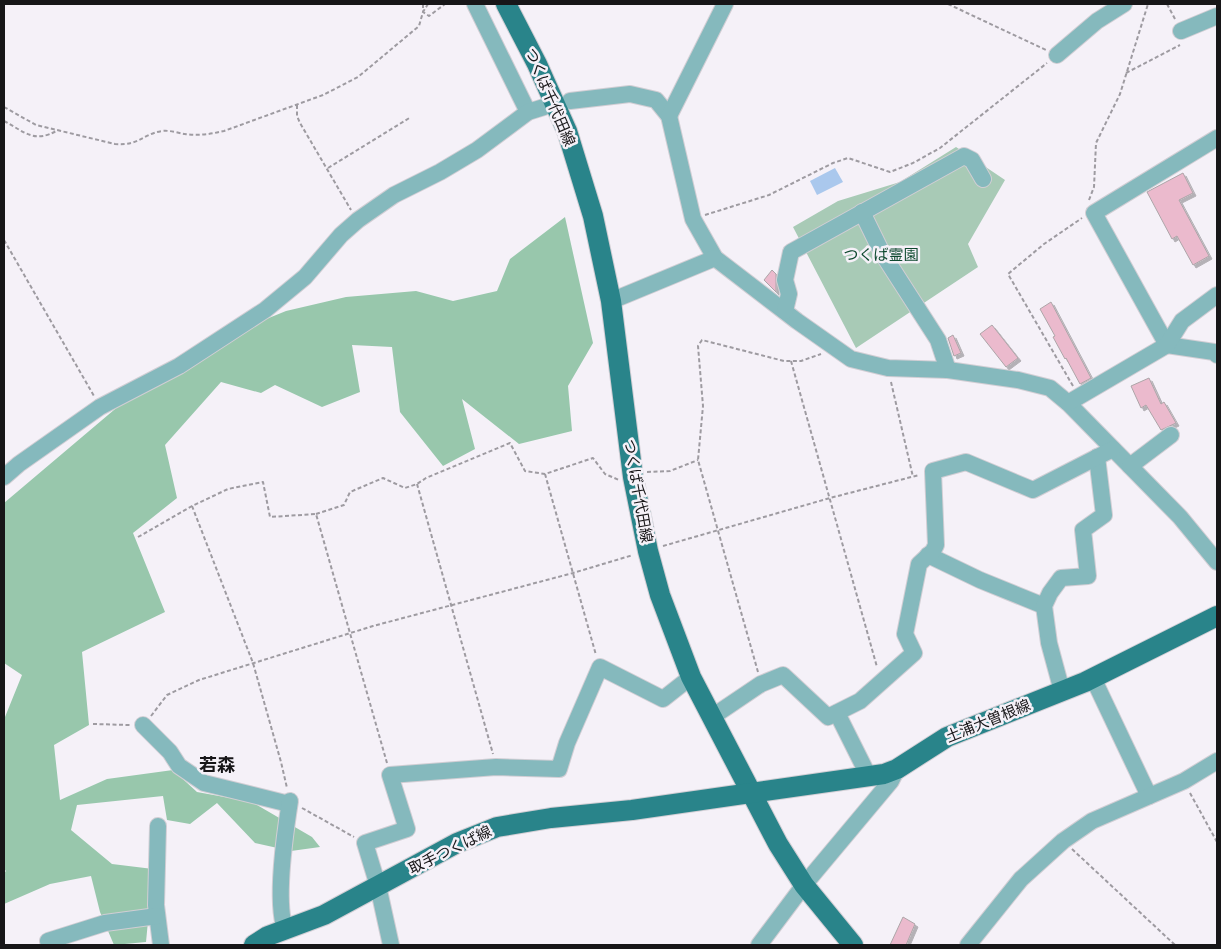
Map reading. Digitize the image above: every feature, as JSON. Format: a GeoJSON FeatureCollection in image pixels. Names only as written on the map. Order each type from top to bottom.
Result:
{"type":"FeatureCollection","features":[{"type":"Feature","properties":{"kind":"main road","name":"つくば千代田線"},"geometry":{"type":"LineString","coordinates":[[506,4],[538,64],[567,131],[593,216],[611,301],[633,478],[648,550],[660,595],[691,677],[778,844],[804,885],[853,945]]}},
{"type":"Feature","properties":{"kind":"main road","name":"土浦大曽根線"},"geometry":{"type":"LineString","coordinates":[[751,792],[869,777],[897,769],[947,737],[1093,678],[1217,616]]}},
{"type":"Feature","properties":{"kind":"main road","name":"取手つくば線"},"geometry":{"type":"LineString","coordinates":[[254,945],[268,936],[324,915],[457,843],[497,827],[551,818],[632,810],[751,792]]}},
{"type":"Feature","properties":{"kind":"street"},"geometry":{"type":"LineString","coordinates":[[475,4],[528,112]]}},
{"type":"Feature","properties":{"kind":"street"},"geometry":{"type":"LineString","coordinates":[[669,116],[725,4]]}},
{"type":"Feature","properties":{"kind":"street"},"geometry":{"type":"LineString","coordinates":[[1057,55],[1097,21],[1124,4]]}},
{"type":"Feature","properties":{"kind":"street"},"geometry":{"type":"LineString","coordinates":[[1181,31],[1217,16]]}},
{"type":"Feature","properties":{"kind":"street"},"geometry":{"type":"LineString","coordinates":[[570,102],[630,94],[656,100],[669,116],[693,219],[715,258],[852,359],[888,368],[948,370],[1018,380],[1050,388],[1074,400],[1113,449],[1180,517],[1217,562]]}},
{"type":"Feature","properties":{"kind":"street"},"geometry":{"type":"LineString","coordinates":[[4,477],[18,464],[100,407],[179,366],[265,310],[305,277],[341,234],[394,195],[440,172],[477,150],[528,112],[544,107]]}},
{"type":"Feature","properties":{"kind":"street"},"geometry":{"type":"LineString","coordinates":[[1167,345],[1087,211],[1217,138]]}},
{"type":"Feature","properties":{"kind":"street"},"geometry":{"type":"LineString","coordinates":[[785,311],[789,294],[785,280],[791,252],[964,156],[972,160],[983,179]]}},
{"type":"Feature","properties":{"kind":"street"},"geometry":{"type":"LineString","coordinates":[[862,212],[882,253],[938,340],[948,370]]}},
{"type":"Feature","properties":{"kind":"street"},"geometry":{"type":"LineString","coordinates":[[611,301],[715,258]]}},
{"type":"Feature","properties":{"kind":"street"},"geometry":{"type":"LineString","coordinates":[[1074,400],[1167,345],[1182,321],[1217,295]]}},
{"type":"Feature","properties":{"kind":"street"},"geometry":{"type":"LineString","coordinates":[[1167,345],[1214,352],[1217,355]]}},
{"type":"Feature","properties":{"kind":"street"},"geometry":{"type":"LineString","coordinates":[[1130,466],[1171,435]]}},
{"type":"Feature","properties":{"kind":"street"},"geometry":{"type":"LineString","coordinates":[[712,717],[761,684],[782,675],[828,717],[860,701],[914,653],[905,634],[919,564],[936,545],[933,472],[966,462],[1033,490],[1113,449]]}},
{"type":"Feature","properties":{"kind":"street"},"geometry":{"type":"LineString","coordinates":[[1062,691],[1049,643],[1044,606],[1050,593],[1061,578],[1088,576],[1083,530],[1104,516],[1097,457]]}},
{"type":"Feature","properties":{"kind":"street"},"geometry":{"type":"LineString","coordinates":[[928,555],[980,580],[1044,606]]}},
{"type":"Feature","properties":{"kind":"street"},"geometry":{"type":"LineString","coordinates":[[390,945],[378,886],[365,843],[407,828],[390,775],[496,767],[559,769],[567,743],[600,667],[663,699],[691,677]]}},
{"type":"Feature","properties":{"kind":"street"},"geometry":{"type":"LineString","coordinates":[[1093,678],[1149,796]]}},
{"type":"Feature","properties":{"kind":"street"},"geometry":{"type":"LineString","coordinates":[[837,713],[869,777]]}},
{"type":"Feature","properties":{"kind":"street"},"geometry":{"type":"LineString","coordinates":[[143,725],[170,752],[179,766],[204,783],[289,802],[283,860],[281,916],[285,929]]}},
{"type":"Feature","properties":{"kind":"street"},"geometry":{"type":"LineString","coordinates":[[968,945],[1021,879],[1063,841],[1092,821],[1184,780],[1217,761]]}},
{"type":"Feature","properties":{"kind":"street"},"geometry":{"type":"LineString","coordinates":[[759,945],[804,885],[885,788],[897,769]]}},
{"type":"Feature","properties":{"kind":"street"},"geometry":{"type":"LineString","coordinates":[[158,826],[156,905],[161,945]]}},
{"type":"Feature","properties":{"kind":"street"},"geometry":{"type":"LineString","coordinates":[[48,941],[105,923],[157,916]]}},
{"type":"Feature","properties":{"kind":"path"},"geometry":{"type":"LineString","coordinates":[[4,108],[36,125],[100,142],[126,145],[135,143],[156,132],[166,130],[194,135],[217,132],[297,105],[339,88],[358,77],[419,26],[423,4]]}},
{"type":"Feature","properties":{"kind":"path"},"geometry":{"type":"LineString","coordinates":[[423,12],[428,4]]}},
{"type":"Feature","properties":{"kind":"path"},"geometry":{"type":"LineString","coordinates":[[423,12],[429,16],[445,4]]}},
{"type":"Feature","properties":{"kind":"path"},"geometry":{"type":"LineString","coordinates":[[693,219],[769,194],[833,163],[848,158],[890,172],[912,163],[940,148],[1057,55],[948,4]]}},
{"type":"Feature","properties":{"kind":"path"},"geometry":{"type":"LineString","coordinates":[[1074,400],[1008,274],[1087,211],[1094,186],[1096,144],[1120,94],[1148,4]]}},
{"type":"Feature","properties":{"kind":"path"},"geometry":{"type":"LineString","coordinates":[[1126,73],[1184,42],[1181,31],[1168,4]]}},
{"type":"Feature","properties":{"kind":"path"},"geometry":{"type":"LineString","coordinates":[[297,105],[297,116],[358,220]]}},
{"type":"Feature","properties":{"kind":"path"},"geometry":{"type":"LineString","coordinates":[[328,168],[411,117]]}},
{"type":"Feature","properties":{"kind":"path"},"geometry":{"type":"LineString","coordinates":[[4,121],[35,137],[43,138],[58,130]]}},
{"type":"Feature","properties":{"kind":"path"},"geometry":{"type":"LineString","coordinates":[[4,240],[100,407]]}},
{"type":"Feature","properties":{"kind":"path"},"geometry":{"type":"LineString","coordinates":[[761,684],[698,460],[703,406],[698,346],[702,340],[784,361],[801,361],[837,349]]}},
{"type":"Feature","properties":{"kind":"path"},"geometry":{"type":"LineString","coordinates":[[791,361],[882,683]]}},
{"type":"Feature","properties":{"kind":"path"},"geometry":{"type":"LineString","coordinates":[[888,368],[913,477]]}},
{"type":"Feature","properties":{"kind":"path"},"geometry":{"type":"LineString","coordinates":[[138,537],[192,506],[228,489],[263,482],[270,517],[316,514],[344,505],[350,492],[383,478],[405,488],[510,443],[525,471],[545,474],[593,458],[605,474],[618,480],[633,478],[641,473],[670,471],[698,460]]}},
{"type":"Feature","properties":{"kind":"path"},"geometry":{"type":"LineString","coordinates":[[93,724],[143,725],[167,695],[200,680],[253,663],[349,633],[573,573],[717,529],[933,472]]}},
{"type":"Feature","properties":{"kind":"path"},"geometry":{"type":"LineString","coordinates":[[545,474],[600,667]]}},
{"type":"Feature","properties":{"kind":"path"},"geometry":{"type":"LineString","coordinates":[[417,484],[496,767]]}},
{"type":"Feature","properties":{"kind":"path"},"geometry":{"type":"LineString","coordinates":[[192,506],[253,663],[281,762],[289,802],[365,843]]}},
{"type":"Feature","properties":{"kind":"path"},"geometry":{"type":"LineString","coordinates":[[316,514],[390,775]]}},
{"type":"Feature","properties":{"kind":"path"},"geometry":{"type":"LineString","coordinates":[[1184,780],[1217,842]]}},
{"type":"Feature","properties":{"kind":"path"},"geometry":{"type":"LineString","coordinates":[[1063,841],[1175,945]]}},
{"type":"Feature","properties":{"kind":"green space","name":"つくば霊園"},"geometry":{"type":"Polygon","coordinates":[[[956,147],[1005,180],[968,244],[978,267],[856,348],[793,227],[838,201],[900,182],[956,147]]]}},
{"type":"Feature","properties":{"kind":"green space"},"geometry":{"type":"Polygon","coordinates":[[[565,217],[593,343],[568,386],[572,431],[519,444],[462,399],[475,449],[443,466],[400,412],[392,347],[352,345],[360,392],[322,407],[275,385],[261,393],[221,382],[165,445],[177,498],[133,533],[165,612],[82,652],[89,725],[54,745],[60,800],[107,779],[173,770],[197,792],[252,802],[312,837],[320,847],[291,851],[255,843],[217,803],[190,824],[167,820],[163,796],[77,805],[71,830],[112,864],[153,869],[146,942],[114,945],[100,912],[91,876],[50,884],[4,904],[4,873],[6,871],[4,869],[4,717],[22,675],[4,663],[4,503],[147,382],[249,326],[286,311],[346,297],[416,291],[453,301],[497,291],[510,259],[565,217]]]}},
{"type":"Feature","properties":{"kind":"water"},"geometry":{"type":"Polygon","coordinates":[[[835,168],[843,182],[817,195],[810,181],[835,168]]]}},
{"type":"Feature","properties":{"kind":"building"},"geometry":{"type":"Polygon","coordinates":[[[1183,173],[1193,193],[1179,200],[1209,256],[1193,265],[1177,236],[1172,239],[1147,192],[1183,173]]]}},
{"type":"Feature","properties":{"kind":"building"},"geometry":{"type":"Polygon","coordinates":[[[772,270],[776,274],[776,292],[764,280],[772,270]]]}},
{"type":"Feature","properties":{"kind":"building"},"geometry":{"type":"Polygon","coordinates":[[[1051,302],[1091,378],[1080,384],[1053,337],[1055,336],[1040,309],[1051,302]]]}},
{"type":"Feature","properties":{"kind":"building"},"geometry":{"type":"Polygon","coordinates":[[[992,325],[1018,358],[1006,367],[980,334],[992,325]]]}},
{"type":"Feature","properties":{"kind":"building"},"geometry":{"type":"Polygon","coordinates":[[[953,335],[961,353],[954,356],[948,338],[953,335]]]}},
{"type":"Feature","properties":{"kind":"building"},"geometry":{"type":"Polygon","coordinates":[[[1149,378],[1161,404],[1164,402],[1176,423],[1161,430],[1146,405],[1141,408],[1131,386],[1149,378]]]}},
{"type":"Feature","properties":{"kind":"building"},"geometry":{"type":"Polygon","coordinates":[[[903,917],[915,924],[906,945],[890,945],[903,917]]]}},
{"type":"Feature","properties":{"kind":"district","name":"若森"},"geometry":{"type":"Point","coordinates":[217,765]}}]}
